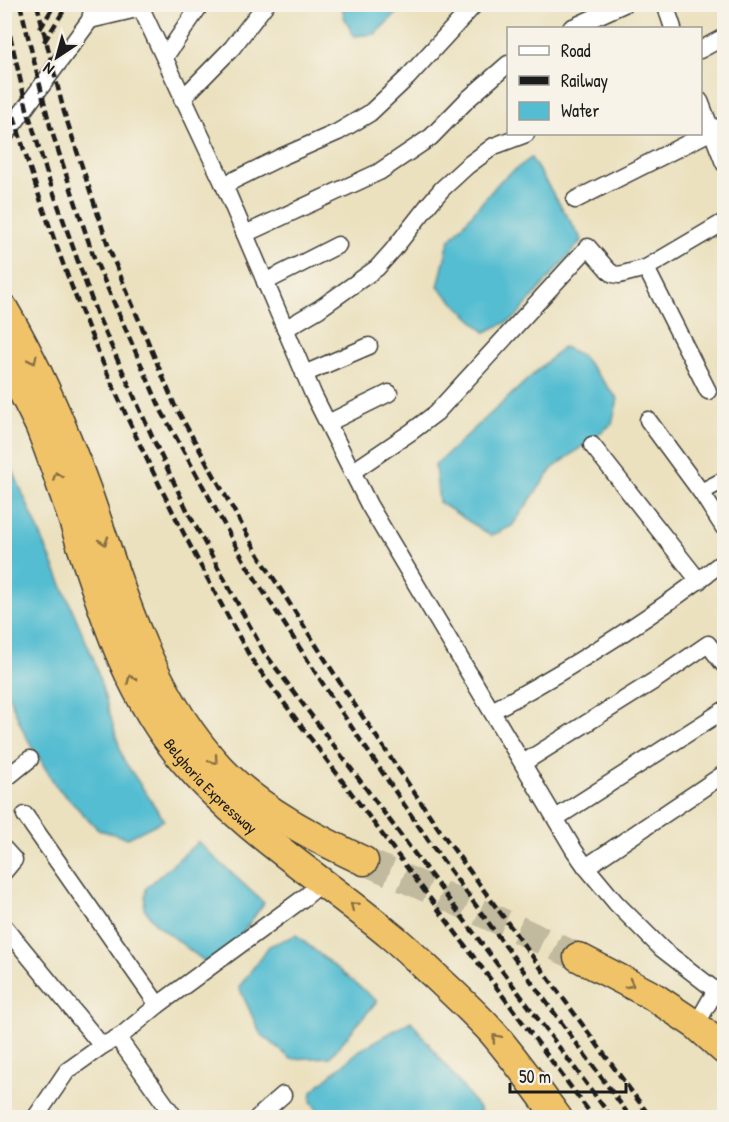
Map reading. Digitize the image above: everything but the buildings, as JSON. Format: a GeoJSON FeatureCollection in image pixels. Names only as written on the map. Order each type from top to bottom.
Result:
{"type":"FeatureCollection","features":[{"type":"Feature","properties":{"kind":"highway","name":"Belghoria Expressway"},"geometry":{"type":"LineString","coordinates":[[4,309],[24,342],[64,430],[114,572],[156,674],[169,722],[184,762],[238,816],[393,937],[491,1032],[532,1081],[558,1118]]}},
{"type":"Feature","properties":{"kind":"highway","name":"Belghoria Expressway"},"geometry":{"type":"LineString","coordinates":[[4,356],[39,426],[111,636],[136,690],[169,722],[199,743],[221,769],[248,794],[319,840],[364,861]]}},
{"type":"Feature","properties":{"kind":"highway"},"geometry":{"type":"LineString","coordinates":[[578,957],[651,995],[696,1025],[724,1050]]}},
{"type":"Feature","properties":{"kind":"street"},"geometry":{"type":"LineString","coordinates":[[165,57],[201,4]]}},
{"type":"Feature","properties":{"kind":"street"},"geometry":{"type":"LineString","coordinates":[[182,99],[232,48],[266,4]]}},
{"type":"Feature","properties":{"kind":"street"},"geometry":{"type":"LineString","coordinates":[[224,185],[338,132],[370,113],[407,78],[475,4]]}},
{"type":"Feature","properties":{"kind":"street"},"geometry":{"type":"LineString","coordinates":[[573,27],[624,4]]}},
{"type":"Feature","properties":{"kind":"street"},"geometry":{"type":"LineString","coordinates":[[665,4],[673,27]]}},
{"type":"Feature","properties":{"kind":"street"},"geometry":{"type":"LineString","coordinates":[[4,138],[92,12],[141,8],[149,10],[182,99],[224,185],[304,374],[369,505],[586,867],[616,903],[662,949],[720,994],[696,1025]]}},
{"type":"Feature","properties":{"kind":"street"},"geometry":{"type":"LineString","coordinates":[[702,49],[724,37]]}},
{"type":"Feature","properties":{"kind":"street"},"geometry":{"type":"LineString","coordinates":[[245,234],[379,172],[430,136],[507,65]]}},
{"type":"Feature","properties":{"kind":"street"},"geometry":{"type":"LineString","coordinates":[[702,104],[718,128],[724,163]]}},
{"type":"Feature","properties":{"kind":"street"},"geometry":{"type":"LineString","coordinates":[[575,200],[718,128]]}},
{"type":"Feature","properties":{"kind":"street"},"geometry":{"type":"LineString","coordinates":[[285,329],[319,309],[377,267],[442,189],[467,166],[495,146],[523,135]]}},
{"type":"Feature","properties":{"kind":"street"},"geometry":{"type":"LineString","coordinates":[[352,472],[436,413],[588,247],[608,270],[619,274],[646,268],[724,222]]}},
{"type":"Feature","properties":{"kind":"street"},"geometry":{"type":"LineString","coordinates":[[265,282],[338,245]]}},
{"type":"Feature","properties":{"kind":"street"},"geometry":{"type":"LineString","coordinates":[[646,268],[708,391]]}},
{"type":"Feature","properties":{"kind":"street"},"geometry":{"type":"LineString","coordinates":[[304,374],[369,346]]}},
{"type":"Feature","properties":{"kind":"street"},"geometry":{"type":"LineString","coordinates":[[328,423],[389,393]]}},
{"type":"Feature","properties":{"kind":"street"},"geometry":{"type":"LineString","coordinates":[[648,420],[701,492],[724,528]]}},
{"type":"Feature","properties":{"kind":"street"},"geometry":{"type":"LineString","coordinates":[[592,445],[699,581]]}},
{"type":"Feature","properties":{"kind":"street"},"geometry":{"type":"LineString","coordinates":[[701,492],[724,480]]}},
{"type":"Feature","properties":{"kind":"street"},"geometry":{"type":"LineString","coordinates":[[492,711],[556,676],[699,581],[724,561]]}},
{"type":"Feature","properties":{"kind":"street"},"geometry":{"type":"LineString","coordinates":[[523,763],[657,679],[708,644],[724,665]]}},
{"type":"Feature","properties":{"kind":"street"},"geometry":{"type":"LineString","coordinates":[[556,818],[724,710]]}},
{"type":"Feature","properties":{"kind":"street"},"geometry":{"type":"LineString","coordinates":[[4,780],[30,759]]}},
{"type":"Feature","properties":{"kind":"street"},"geometry":{"type":"LineString","coordinates":[[586,867],[724,774]]}},
{"type":"Feature","properties":{"kind":"street"},"geometry":{"type":"LineString","coordinates":[[25,815],[158,1005]]}},
{"type":"Feature","properties":{"kind":"street"},"geometry":{"type":"LineString","coordinates":[[4,849],[14,860],[4,872]]}},
{"type":"Feature","properties":{"kind":"street"},"geometry":{"type":"LineString","coordinates":[[35,1118],[67,1071],[102,1046],[118,1038],[158,1005],[323,882]]}},
{"type":"Feature","properties":{"kind":"street"},"geometry":{"type":"LineString","coordinates":[[4,926],[102,1046]]}},
{"type":"Feature","properties":{"kind":"street"},"geometry":{"type":"LineString","coordinates":[[118,1038],[175,1118]]}},
{"type":"Feature","properties":{"kind":"street"},"geometry":{"type":"LineString","coordinates":[[257,1118],[283,1095]]}},
{"type":"Feature","properties":{"kind":"water"},"geometry":{"type":"Polygon","coordinates":[[[342,4],[405,5],[375,34],[354,36],[344,17],[342,4]]]}},
{"type":"Feature","properties":{"kind":"water"},"geometry":{"type":"Polygon","coordinates":[[[531,158],[582,240],[514,319],[485,332],[438,287],[449,241],[501,180],[531,158]]]}},
{"type":"Feature","properties":{"kind":"water"},"geometry":{"type":"Polygon","coordinates":[[[563,347],[581,355],[618,399],[612,424],[552,469],[512,526],[491,536],[439,502],[435,465],[563,347]]]}},
{"type":"Feature","properties":{"kind":"water"},"geometry":{"type":"Polygon","coordinates":[[[5,452],[94,660],[123,759],[164,820],[128,838],[99,830],[56,786],[24,733],[5,687],[5,452]]]}},
{"type":"Feature","properties":{"kind":"water"},"geometry":{"type":"Polygon","coordinates":[[[198,842],[264,903],[225,957],[204,961],[155,923],[144,908],[146,888],[198,842]]]}},
{"type":"Feature","properties":{"kind":"water"},"geometry":{"type":"Polygon","coordinates":[[[296,935],[377,1001],[330,1057],[291,1059],[260,1033],[239,987],[269,946],[296,935]]]}},
{"type":"Feature","properties":{"kind":"water"},"geometry":{"type":"Polygon","coordinates":[[[411,1021],[481,1111],[468,1118],[322,1117],[311,1101],[312,1091],[360,1050],[411,1021]]]}},
{"type":"Feature","properties":{"kind":"tunnel"},"geometry":{"type":"LineString","coordinates":[[364,861],[578,957]]}},
{"type":"Feature","properties":{"kind":"railway"},"geometry":{"type":"LineString","coordinates":[[20,4],[50,126],[93,255],[162,412],[247,566],[332,698],[428,840],[631,1118]]}},
{"type":"Feature","properties":{"kind":"railway"},"geometry":{"type":"LineString","coordinates":[[37,4],[64,112],[110,251],[175,406],[260,557],[344,689],[441,832],[651,1118]]}},
{"type":"Feature","properties":{"kind":"railway"},"geometry":{"type":"LineString","coordinates":[[40,29],[55,4]]}},
{"type":"Feature","properties":{"kind":"railway"},"geometry":{"type":"LineString","coordinates":[[44,42],[68,4]]}},
{"type":"Feature","properties":{"kind":"railway"},"geometry":{"type":"LineString","coordinates":[[4,9],[27,109],[48,177],[96,312],[189,514],[264,652],[612,1118]]}},
{"type":"Feature","properties":{"kind":"railway"},"geometry":{"type":"LineString","coordinates":[[4,77],[34,181],[89,331],[166,498],[252,660],[594,1118]]}}]}
